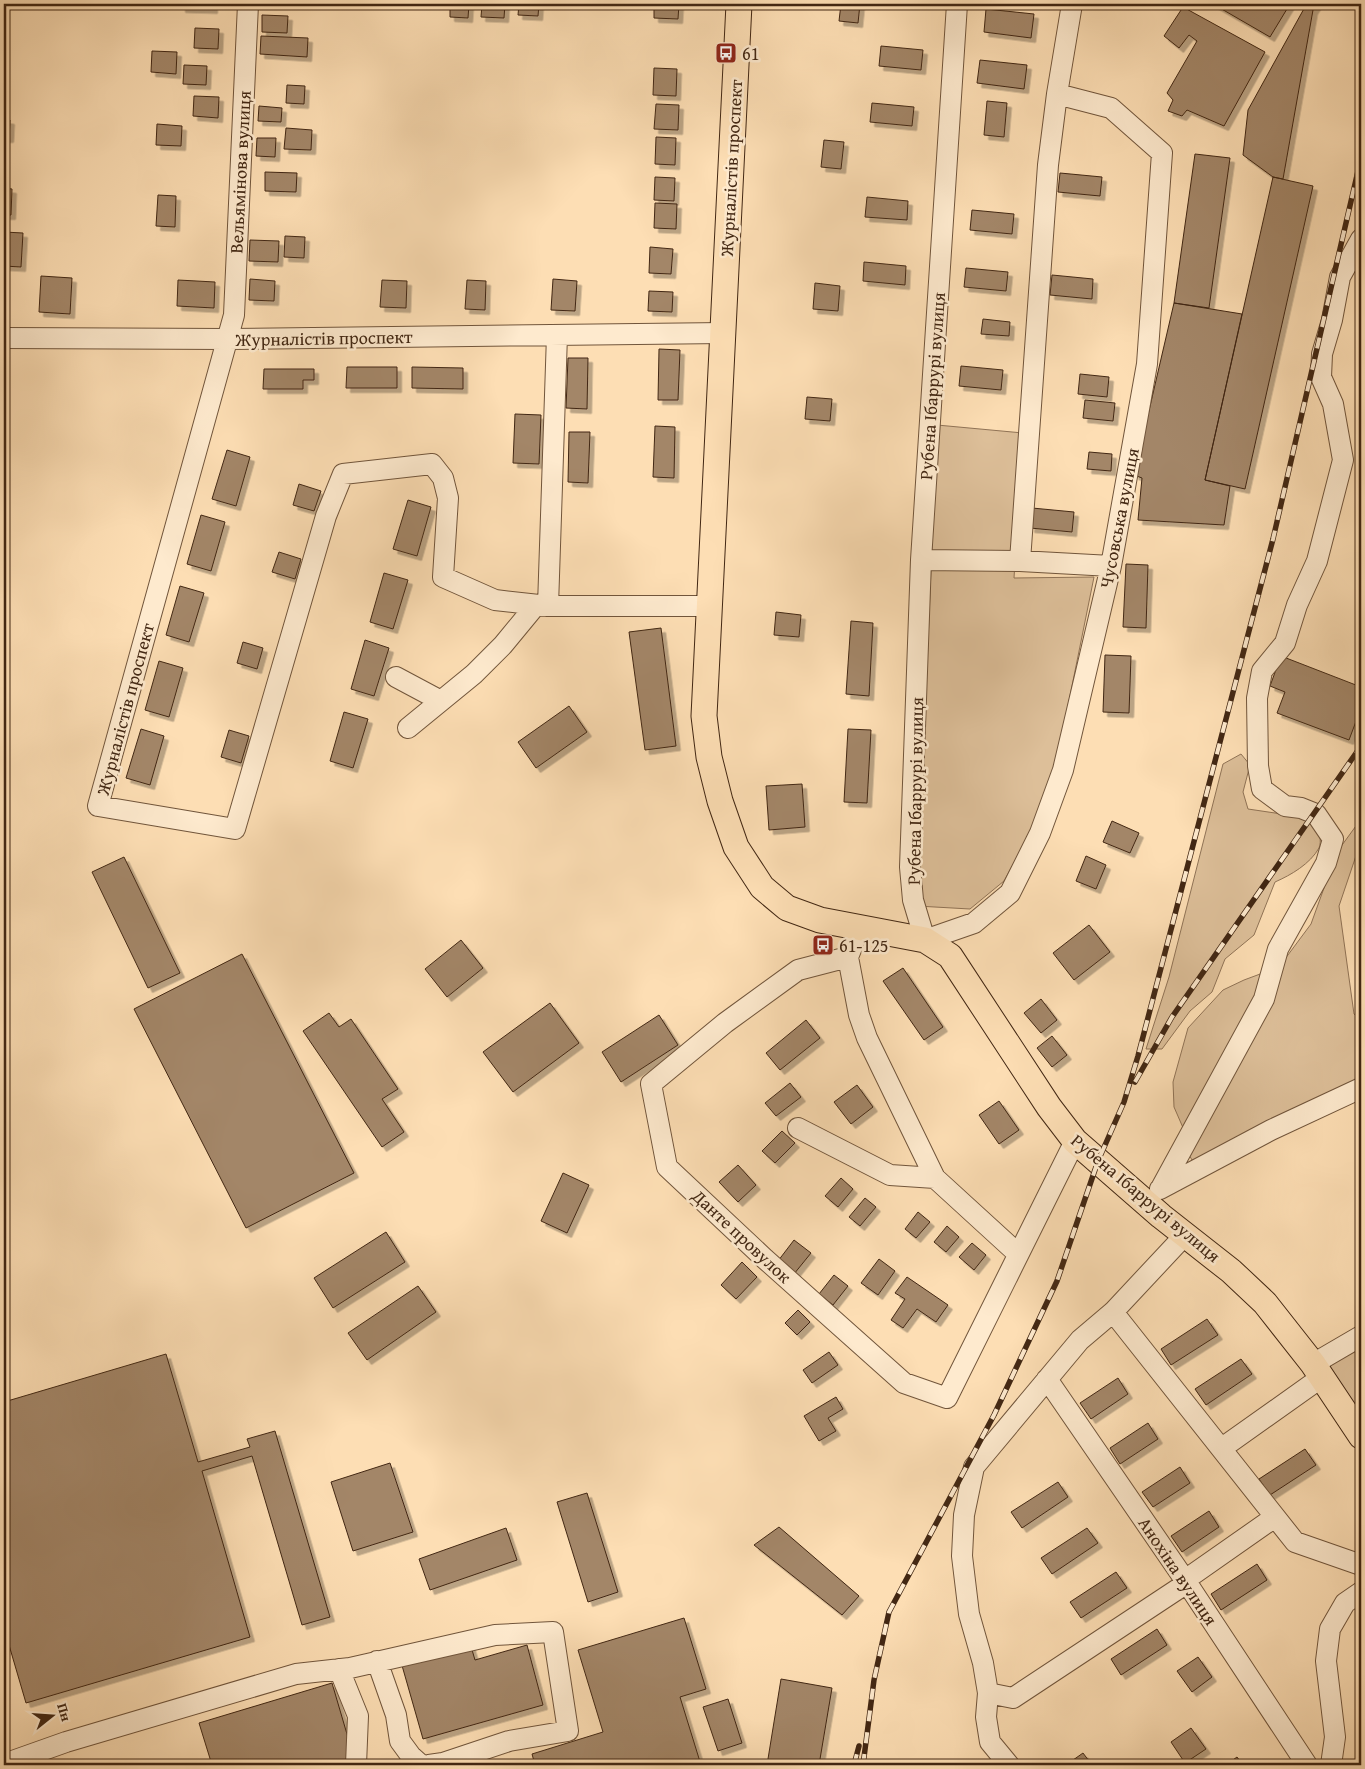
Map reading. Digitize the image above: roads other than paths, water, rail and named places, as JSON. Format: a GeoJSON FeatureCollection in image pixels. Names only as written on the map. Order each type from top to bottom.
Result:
{"type":"FeatureCollection","features":[{"type":"Feature","properties":{"kind":"main road","name":"Журналістів проспект"},"geometry":{"type":"LineString","coordinates":[[739,4],[711,606],[704,716],[709,757],[720,801],[736,847],[762,887],[787,908],[820,920],[924,940]]}},
{"type":"Feature","properties":{"kind":"main road","name":"Рубена Ібаррурі вулиця"},"geometry":{"type":"LineString","coordinates":[[924,940],[950,956],[1049,1108],[1074,1141],[1152,1194],[1185,1235],[1231,1270],[1265,1303],[1317,1371],[1361,1436]]}},
{"type":"Feature","properties":{"kind":"street","name":"Вельямінова вулиця"},"geometry":{"type":"LineString","coordinates":[[227,339],[234,316],[248,4]]}},
{"type":"Feature","properties":{"kind":"street","name":"Рубена Ібаррурі вулиця"},"geometry":{"type":"LineString","coordinates":[[924,940],[914,900],[910,867],[921,560],[957,4]]}},
{"type":"Feature","properties":{"kind":"street"},"geometry":{"type":"LineString","coordinates":[[1020,561],[1048,165],[1056,94],[1072,4]]}},
{"type":"Feature","properties":{"kind":"street","name":"Чусовська вулиця"},"geometry":{"type":"LineString","coordinates":[[924,940],[974,923],[1010,893],[1040,833],[1063,770],[1112,566],[1146,364],[1162,153],[1111,108],[1056,94]]}},
{"type":"Feature","properties":{"kind":"street"},"geometry":{"type":"LineString","coordinates":[[1152,1194],[1264,999],[1278,949],[1326,863],[1333,839],[1316,814],[1301,808],[1285,806],[1262,789],[1258,766],[1256,698],[1262,671],[1285,643],[1297,605],[1317,561],[1343,460],[1333,404],[1321,377],[1322,354],[1332,320],[1340,277],[1361,239]]}},
{"type":"Feature","properties":{"kind":"street","name":"Журналістів проспект"},"geometry":{"type":"LineString","coordinates":[[711,606],[542,606],[495,600],[443,577],[448,498],[444,478],[432,464],[343,474],[326,516],[235,829],[98,806],[227,339],[724,333]]}},
{"type":"Feature","properties":{"kind":"street"},"geometry":{"type":"LineString","coordinates":[[408,728],[441,702],[503,646],[542,606],[557,335]]}},
{"type":"Feature","properties":{"kind":"street"},"geometry":{"type":"LineString","coordinates":[[4,338],[227,339]]}},
{"type":"Feature","properties":{"kind":"street"},"geometry":{"type":"LineString","coordinates":[[921,560],[1020,561],[1112,566]]}},
{"type":"Feature","properties":{"kind":"street"},"geometry":{"type":"LineString","coordinates":[[396,677],[441,702]]}},
{"type":"Feature","properties":{"kind":"street"},"geometry":{"type":"LineString","coordinates":[[860,927],[848,957],[860,1015],[867,1038],[936,1178],[1017,1253]]}},
{"type":"Feature","properties":{"kind":"street","name":"Данте провулок"},"geometry":{"type":"LineString","coordinates":[[848,957],[798,970],[725,1023],[650,1084],[667,1167],[904,1383],[948,1398],[1017,1253],[1074,1141]]}},
{"type":"Feature","properties":{"kind":"street"},"geometry":{"type":"LineString","coordinates":[[1152,1194],[1271,1130],[1361,1088]]}},
{"type":"Feature","properties":{"kind":"street"},"geometry":{"type":"LineString","coordinates":[[798,1128],[890,1175],[936,1178]]}},
{"type":"Feature","properties":{"kind":"street"},"geometry":{"type":"LineString","coordinates":[[1009,1765],[990,1742],[986,1717],[988,1693],[983,1663],[969,1614],[963,1566],[964,1515],[974,1467],[1080,1340],[1113,1312],[1185,1235]]}},
{"type":"Feature","properties":{"kind":"street"},"geometry":{"type":"LineString","coordinates":[[1113,1312],[1295,1542],[1361,1565]]}},
{"type":"Feature","properties":{"kind":"street"},"geometry":{"type":"LineString","coordinates":[[1222,1448],[1361,1336]]}},
{"type":"Feature","properties":{"kind":"street","name":"Анохіна вулиця"},"geometry":{"type":"LineString","coordinates":[[1047,1379],[1186,1581],[1306,1765]]}},
{"type":"Feature","properties":{"kind":"street"},"geometry":{"type":"LineString","coordinates":[[988,1693],[1013,1698],[1186,1581],[1275,1517]]}},
{"type":"Feature","properties":{"kind":"street"},"geometry":{"type":"LineString","coordinates":[[1331,1765],[1335,1737],[1326,1661],[1330,1629],[1345,1603],[1361,1592]]}},
{"type":"Feature","properties":{"kind":"street"},"geometry":{"type":"LineString","coordinates":[[4,1764],[66,1742],[296,1674],[339,1669],[494,1635],[553,1632],[568,1730],[509,1741],[443,1763],[429,1765]]}},
{"type":"Feature","properties":{"kind":"street"},"geometry":{"type":"LineString","coordinates":[[377,1661],[396,1716],[400,1741],[410,1756],[421,1765]]}},
{"type":"Feature","properties":{"kind":"street"},"geometry":{"type":"LineString","coordinates":[[339,1669],[358,1716],[356,1765]]}},
{"type":"Feature","properties":{"kind":"railway"},"geometry":{"type":"LineString","coordinates":[[863,1765],[874,1680],[889,1612],[994,1415],[1057,1281],[1098,1161],[1124,1102],[1138,1056],[1273,539],[1361,158]]}},
{"type":"Feature","properties":{"kind":"railway"},"geometry":{"type":"LineString","coordinates":[[1135,1082],[1172,1017],[1361,746]]}},
{"type":"Feature","properties":{"kind":"railway"},"geometry":{"type":"LineString","coordinates":[[854,1765],[859,1746]]}},
{"type":"Feature","properties":{"kind":"place","name":"61"},"geometry":{"type":"Point","coordinates":[726,53]}},
{"type":"Feature","properties":{"kind":"place","name":"61-125"},"geometry":{"type":"Point","coordinates":[823,945]}}]}
